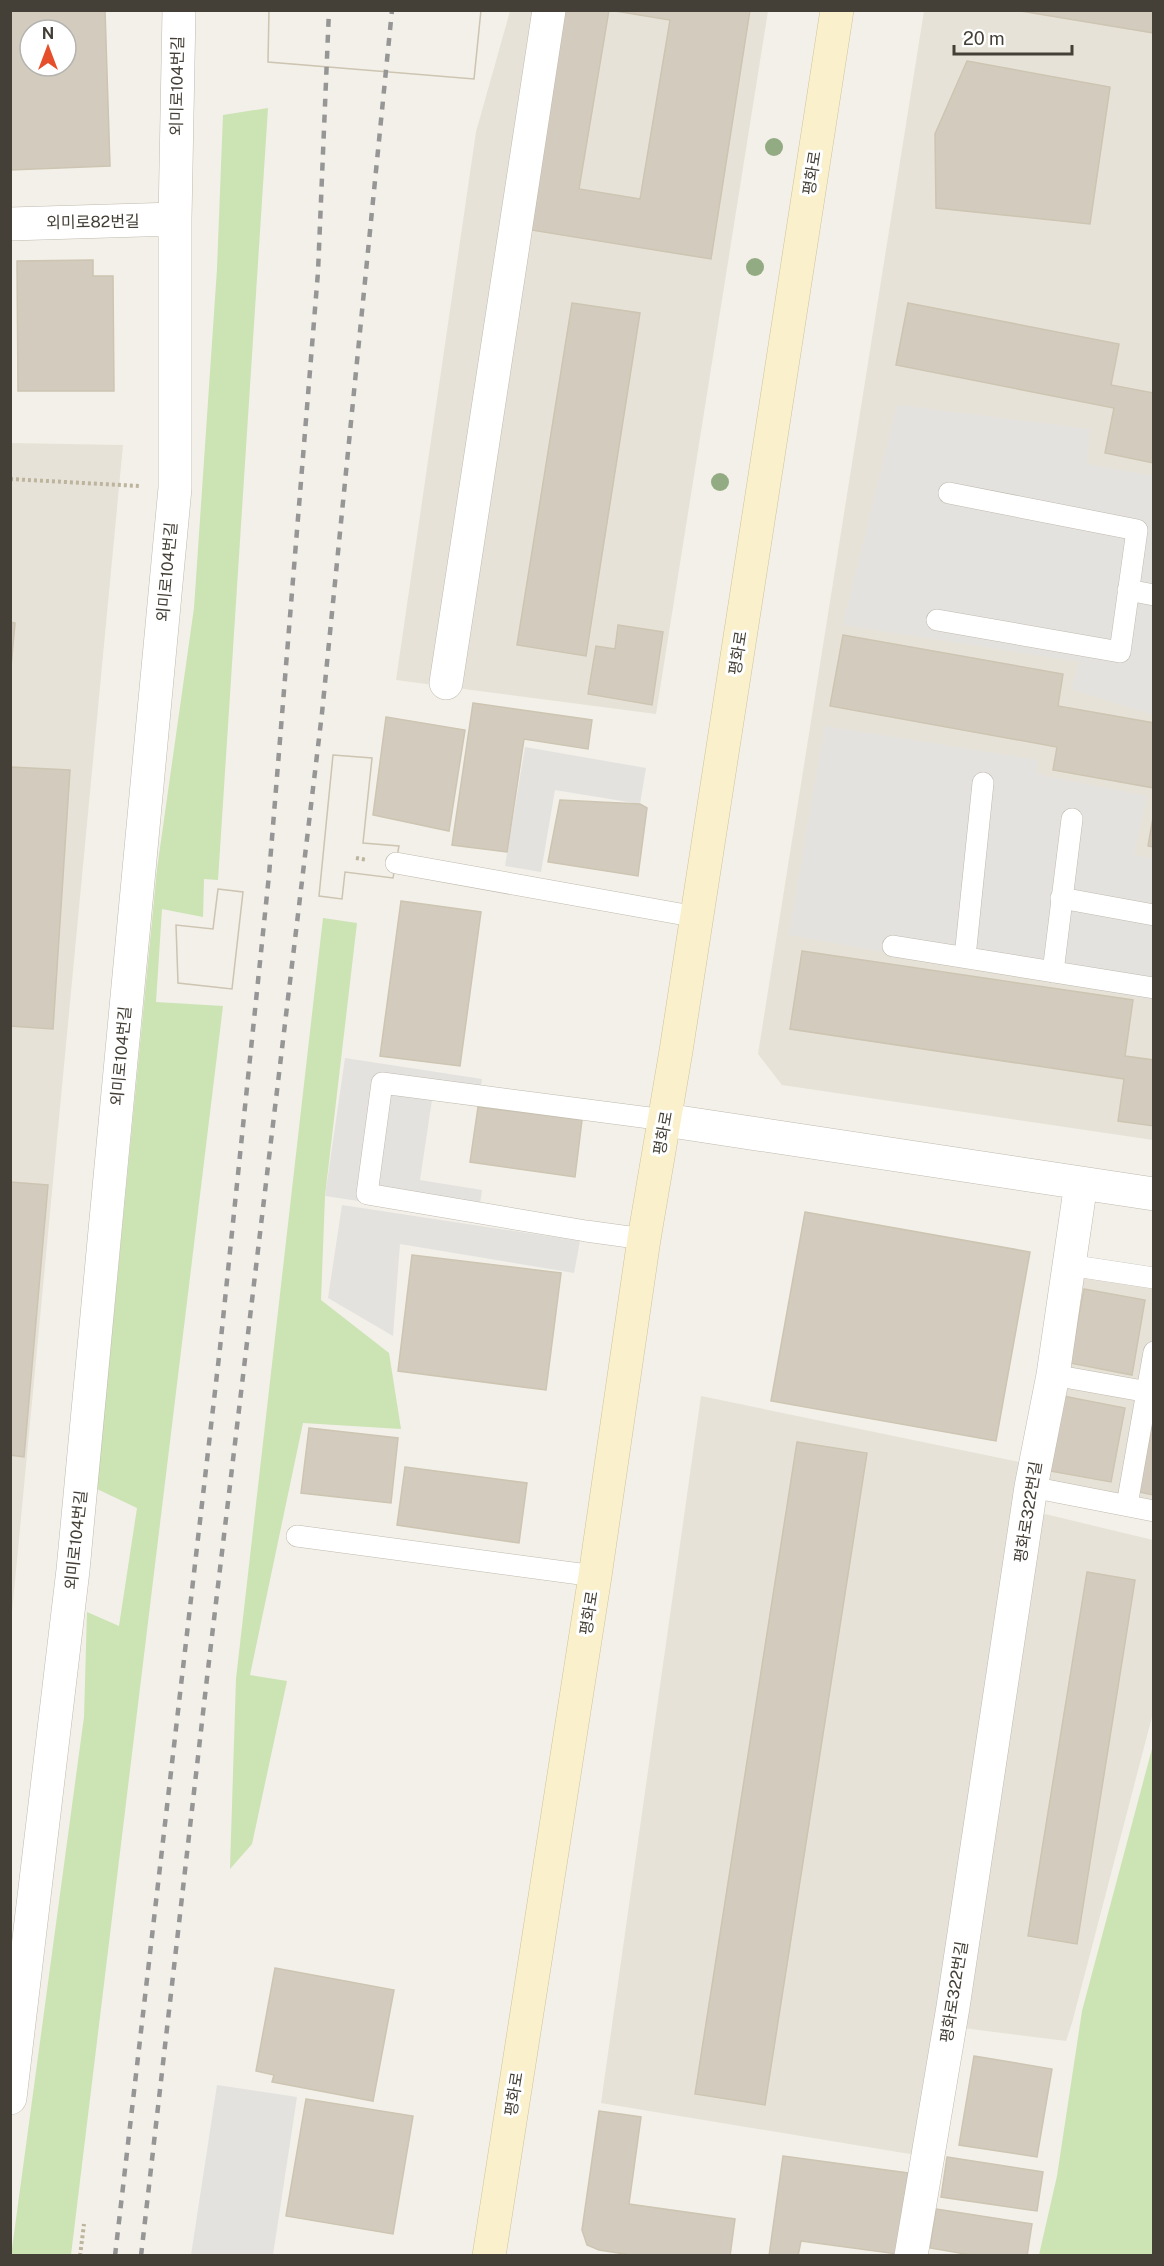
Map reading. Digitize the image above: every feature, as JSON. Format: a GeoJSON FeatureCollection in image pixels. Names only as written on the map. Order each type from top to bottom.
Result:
{"type":"FeatureCollection","features":[{"type":"Feature","properties":{"kind":"main road","name":"평화로"},"geometry":{"type":"LineString","coordinates":[[489,2256],[837,10]]}},
{"type":"Feature","properties":{"kind":"street","name":"외미로104번길"},"geometry":{"type":"LineString","coordinates":[[10,2098],[73,1570],[175,489],[175,219],[179,10]]}},
{"type":"Feature","properties":{"kind":"street"},"geometry":{"type":"LineString","coordinates":[[446,683],[549,10]]}},
{"type":"Feature","properties":{"kind":"street","name":"외미로82번길"},"geometry":{"type":"LineString","coordinates":[[10,224],[175,219]]}},
{"type":"Feature","properties":{"kind":"street"},"geometry":{"type":"LineString","coordinates":[[665,1120],[1154,1194]]}},
{"type":"Feature","properties":{"kind":"street","name":"평화로322번길"},"geometry":{"type":"LineString","coordinates":[[911,2256],[952,2007],[1031,1487],[1053,1375],[1081,1183]]}},
{"type":"Feature","properties":{"kind":"lane"},"geometry":{"type":"LineString","coordinates":[[937,620],[1120,652],[1137,530],[949,493]]}},
{"type":"Feature","properties":{"kind":"lane"},"geometry":{"type":"LineString","coordinates":[[1128,590],[1154,595]]}},
{"type":"Feature","properties":{"kind":"lane"},"geometry":{"type":"LineString","coordinates":[[965,957],[983,783]]}},
{"type":"Feature","properties":{"kind":"lane"},"geometry":{"type":"LineString","coordinates":[[1053,972],[1072,819]]}},
{"type":"Feature","properties":{"kind":"lane"},"geometry":{"type":"LineString","coordinates":[[396,863],[697,917]]}},
{"type":"Feature","properties":{"kind":"lane"},"geometry":{"type":"LineString","coordinates":[[1061,898],[1154,915]]}},
{"type":"Feature","properties":{"kind":"lane"},"geometry":{"type":"LineString","coordinates":[[893,946],[1154,988]]}},
{"type":"Feature","properties":{"kind":"lane"},"geometry":{"type":"LineString","coordinates":[[645,1239],[368,1194],[382,1083],[665,1120]]}},
{"type":"Feature","properties":{"kind":"lane"},"geometry":{"type":"LineString","coordinates":[[1069,1265],[1154,1278]]}},
{"type":"Feature","properties":{"kind":"lane"},"geometry":{"type":"LineString","coordinates":[[1126,1505],[1149,1393],[1154,1352]]}},
{"type":"Feature","properties":{"kind":"lane"},"geometry":{"type":"LineString","coordinates":[[1053,1375],[1149,1393]]}},
{"type":"Feature","properties":{"kind":"lane"},"geometry":{"type":"LineString","coordinates":[[1031,1487],[1154,1511]]}},
{"type":"Feature","properties":{"kind":"lane"},"geometry":{"type":"LineString","coordinates":[[297,1536],[595,1576]]}},
{"type":"Feature","properties":{"kind":"path"},"geometry":{"type":"LineString","coordinates":[[10,479],[175,489]]}},
{"type":"Feature","properties":{"kind":"path"},"geometry":{"type":"LineString","coordinates":[[80,2256],[84,2224]]}},
{"type":"Feature","properties":{"kind":"shaded area"},"geometry":{"type":"Polygon","coordinates":[[[510,11],[768,11],[656,714],[396,680],[476,132],[510,11]]]}},
{"type":"Feature","properties":{"kind":"shaded area"},"geometry":{"type":"Polygon","coordinates":[[[924,11],[1153,11],[1153,1140],[782,1085],[758,1054],[924,11]]]}},
{"type":"Feature","properties":{"kind":"shaded area"},"geometry":{"type":"Polygon","coordinates":[[[897,405],[1090,429],[1087,464],[1153,476],[1153,715],[1071,689],[1080,662],[843,625],[897,405]]]}},
{"type":"Feature","properties":{"kind":"shaded area"},"geometry":{"type":"Polygon","coordinates":[[[11,443],[123,445],[11,1623],[11,443]]]}},
{"type":"Feature","properties":{"kind":"shaded area"},"geometry":{"type":"Polygon","coordinates":[[[825,726],[1038,760],[1037,774],[1147,796],[1134,855],[1153,859],[1153,1000],[789,935],[825,726]]]}},
{"type":"Feature","properties":{"kind":"shaded area"},"geometry":{"type":"Polygon","coordinates":[[[525,747],[646,768],[640,804],[555,790],[541,872],[505,866],[525,747]]]}},
{"type":"Feature","properties":{"kind":"shaded area"},"geometry":{"type":"Polygon","coordinates":[[[345,1058],[482,1079],[478,1107],[432,1100],[420,1180],[482,1190],[478,1219],[325,1196],[345,1058]]]}},
{"type":"Feature","properties":{"kind":"shaded area"},"geometry":{"type":"Polygon","coordinates":[[[342,1205],[580,1241],[574,1273],[400,1244],[393,1336],[328,1298],[342,1205]]]}},
{"type":"Feature","properties":{"kind":"shaded area"},"geometry":{"type":"Polygon","coordinates":[[[1087,1259],[1153,1271],[1153,1515],[1045,1496],[1087,1259]]]}},
{"type":"Feature","properties":{"kind":"shaded area"},"geometry":{"type":"Polygon","coordinates":[[[701,1396],[1019,1462],[1016,1507],[1153,1540],[1153,1713],[1066,2041],[939,2025],[916,2155],[601,2103],[701,1396]]]}},
{"type":"Feature","properties":{"kind":"shaded area"},"geometry":{"type":"Polygon","coordinates":[[[217,2085],[297,2097],[273,2255],[191,2255],[217,2085]]]}},
{"type":"Feature","properties":{"kind":"green space"},"geometry":{"type":"Polygon","coordinates":[[[268,108],[218,880],[204,879],[203,917],[162,909],[156,1002],[223,1006],[71,2255],[11,2256],[84,1717],[87,1612],[119,1626],[137,1508],[95,1488],[157,869],[194,608],[217,269],[223,115],[268,108]]]}},
{"type":"Feature","properties":{"kind":"green space"},"geometry":{"type":"Polygon","coordinates":[[[323,918],[357,923],[325,1196],[321,1300],[389,1353],[401,1429],[303,1423],[250,1675],[287,1681],[252,1844],[230,1869],[236,1679],[323,918]]]}},
{"type":"Feature","properties":{"kind":"green space"},"geometry":{"type":"Polygon","coordinates":[[[1153,1745],[1153,2255],[1039,2255],[1057,2176],[1082,2011],[1153,1745]]]}},
{"type":"Feature","properties":{"kind":"building"},"geometry":{"type":"Polygon","coordinates":[[[10,10],[105,10],[110,166],[10,170],[10,10]]]}},
{"type":"Feature","properties":{"kind":"building"},"geometry":{"type":"Polygon","coordinates":[[[269,10],[481,10],[474,79],[268,62],[269,10]]]}},
{"type":"Feature","properties":{"kind":"building"},"geometry":{"type":"Polygon","coordinates":[[[269,10],[481,10],[474,79],[268,62],[269,10]]]}},
{"type":"Feature","properties":{"kind":"building"},"geometry":{"type":"Polygon","coordinates":[[[565,10],[750,10],[711,259],[531,230],[565,10]]]}},
{"type":"Feature","properties":{"kind":"building"},"geometry":{"type":"Polygon","coordinates":[[[609,10],[670,20],[640,199],[579,189],[609,10]]]}},
{"type":"Feature","properties":{"kind":"building"},"geometry":{"type":"Polygon","coordinates":[[[1014,10],[1154,10],[1154,33],[1014,10]]]}},
{"type":"Feature","properties":{"kind":"building"},"geometry":{"type":"Polygon","coordinates":[[[967,61],[1110,87],[1090,224],[936,208],[935,134],[967,61]]]}},
{"type":"Feature","properties":{"kind":"building"},"geometry":{"type":"Polygon","coordinates":[[[93,260],[93,276],[113,276],[114,391],[18,391],[17,261],[93,260]]]}},
{"type":"Feature","properties":{"kind":"building"},"geometry":{"type":"Polygon","coordinates":[[[572,303],[640,313],[586,656],[517,645],[572,303]]]}},
{"type":"Feature","properties":{"kind":"building"},"geometry":{"type":"Polygon","coordinates":[[[908,303],[1119,344],[1111,385],[1154,393],[1154,463],[1105,453],[1114,408],[896,365],[908,303]]]}},
{"type":"Feature","properties":{"kind":"building"},"geometry":{"type":"Polygon","coordinates":[[[10,622],[15,623],[10,678],[10,622]]]}},
{"type":"Feature","properties":{"kind":"building"},"geometry":{"type":"Polygon","coordinates":[[[618,625],[663,632],[652,705],[588,694],[596,646],[615,649],[618,625]]]}},
{"type":"Feature","properties":{"kind":"building"},"geometry":{"type":"Polygon","coordinates":[[[843,635],[1063,674],[1058,706],[1154,723],[1154,788],[1053,770],[1057,747],[830,706],[843,635]]]}},
{"type":"Feature","properties":{"kind":"building"},"geometry":{"type":"Polygon","coordinates":[[[473,703],[592,720],[588,749],[524,739],[507,852],[452,845],[473,703]]]}},
{"type":"Feature","properties":{"kind":"building"},"geometry":{"type":"Polygon","coordinates":[[[386,717],[465,730],[449,831],[373,815],[386,717]]]}},
{"type":"Feature","properties":{"kind":"building"},"geometry":{"type":"Polygon","coordinates":[[[333,755],[372,758],[363,843],[399,846],[393,878],[345,872],[342,899],[319,896],[333,755]]]}},
{"type":"Feature","properties":{"kind":"building"},"geometry":{"type":"Polygon","coordinates":[[[333,755],[372,758],[363,843],[399,846],[393,878],[345,872],[342,899],[319,896],[333,755]]]}},
{"type":"Feature","properties":{"kind":"building"},"geometry":{"type":"Polygon","coordinates":[[[10,767],[70,770],[53,1029],[10,1026],[10,767]]]}},
{"type":"Feature","properties":{"kind":"building"},"geometry":{"type":"Polygon","coordinates":[[[560,800],[640,804],[647,808],[638,876],[548,862],[560,800]]]}},
{"type":"Feature","properties":{"kind":"building"},"geometry":{"type":"Polygon","coordinates":[[[1154,812],[1154,847],[1148,846],[1154,812]]]}},
{"type":"Feature","properties":{"kind":"building"},"geometry":{"type":"Polygon","coordinates":[[[218,889],[243,892],[232,989],[178,983],[176,925],[213,929],[218,889]]]}},
{"type":"Feature","properties":{"kind":"building"},"geometry":{"type":"Polygon","coordinates":[[[218,889],[243,892],[232,989],[178,983],[176,925],[213,929],[218,889]]]}},
{"type":"Feature","properties":{"kind":"building"},"geometry":{"type":"Polygon","coordinates":[[[401,901],[481,912],[460,1066],[380,1056],[401,901]]]}},
{"type":"Feature","properties":{"kind":"building"},"geometry":{"type":"Polygon","coordinates":[[[802,951],[1133,1000],[1125,1056],[1154,1060],[1154,1126],[1118,1121],[1124,1079],[790,1029],[802,951]]]}},
{"type":"Feature","properties":{"kind":"building"},"geometry":{"type":"Polygon","coordinates":[[[478,1107],[582,1120],[575,1177],[470,1162],[478,1107]]]}},
{"type":"Feature","properties":{"kind":"building"},"geometry":{"type":"Polygon","coordinates":[[[10,1182],[48,1185],[24,1457],[10,1455],[10,1182]]]}},
{"type":"Feature","properties":{"kind":"building"},"geometry":{"type":"Polygon","coordinates":[[[805,1212],[1030,1252],[996,1441],[771,1401],[805,1212]]]}},
{"type":"Feature","properties":{"kind":"building"},"geometry":{"type":"Polygon","coordinates":[[[412,1255],[561,1273],[546,1390],[398,1371],[412,1255]]]}},
{"type":"Feature","properties":{"kind":"building"},"geometry":{"type":"Polygon","coordinates":[[[1084,1289],[1145,1300],[1132,1375],[1070,1363],[1084,1289]]]}},
{"type":"Feature","properties":{"kind":"building"},"geometry":{"type":"Polygon","coordinates":[[[1063,1396],[1125,1408],[1111,1482],[1050,1471],[1063,1396]]]}},
{"type":"Feature","properties":{"kind":"building"},"geometry":{"type":"Polygon","coordinates":[[[1154,1418],[1154,1495],[1139,1492],[1154,1418]]]}},
{"type":"Feature","properties":{"kind":"building"},"geometry":{"type":"Polygon","coordinates":[[[309,1428],[398,1438],[391,1503],[301,1493],[309,1428]]]}},
{"type":"Feature","properties":{"kind":"building"},"geometry":{"type":"Polygon","coordinates":[[[797,1442],[867,1453],[765,2105],[695,2094],[797,1442]]]}},
{"type":"Feature","properties":{"kind":"building"},"geometry":{"type":"Polygon","coordinates":[[[405,1467],[527,1483],[519,1543],[397,1525],[405,1467]]]}},
{"type":"Feature","properties":{"kind":"building"},"geometry":{"type":"Polygon","coordinates":[[[1087,1572],[1135,1580],[1077,1944],[1028,1936],[1087,1572]]]}},
{"type":"Feature","properties":{"kind":"building"},"geometry":{"type":"Polygon","coordinates":[[[275,1968],[394,1990],[373,2101],[272,2082],[274,2075],[256,2071],[275,1968]]]}},
{"type":"Feature","properties":{"kind":"building"},"geometry":{"type":"Polygon","coordinates":[[[974,2056],[1052,2069],[1037,2157],[959,2145],[974,2056]]]}},
{"type":"Feature","properties":{"kind":"building"},"geometry":{"type":"Polygon","coordinates":[[[306,2099],[413,2116],[393,2234],[286,2216],[306,2099]]]}},
{"type":"Feature","properties":{"kind":"building"},"geometry":{"type":"Polygon","coordinates":[[[599,2111],[641,2117],[629,2204],[735,2219],[730,2256],[638,2256],[599,2250],[587,2245],[582,2230],[599,2111]]]}},
{"type":"Feature","properties":{"kind":"building"},"geometry":{"type":"Polygon","coordinates":[[[783,2156],[908,2173],[897,2254],[801,2241],[798,2256],[769,2256],[783,2156]]]}},
{"type":"Feature","properties":{"kind":"building"},"geometry":{"type":"Polygon","coordinates":[[[947,2157],[1043,2172],[1037,2211],[941,2197],[947,2157]]]}},
{"type":"Feature","properties":{"kind":"building"},"geometry":{"type":"Polygon","coordinates":[[[936,2209],[1032,2224],[1027,2256],[977,2256],[930,2248],[936,2209]]]}},
{"type":"Feature","properties":{"kind":"railway"},"geometry":{"type":"LineString","coordinates":[[115,2256],[220,1348],[269,875],[318,272],[329,10]]}},
{"type":"Feature","properties":{"kind":"railway"},"geometry":{"type":"LineString","coordinates":[[141,2256],[322,713],[392,10]]}}]}
